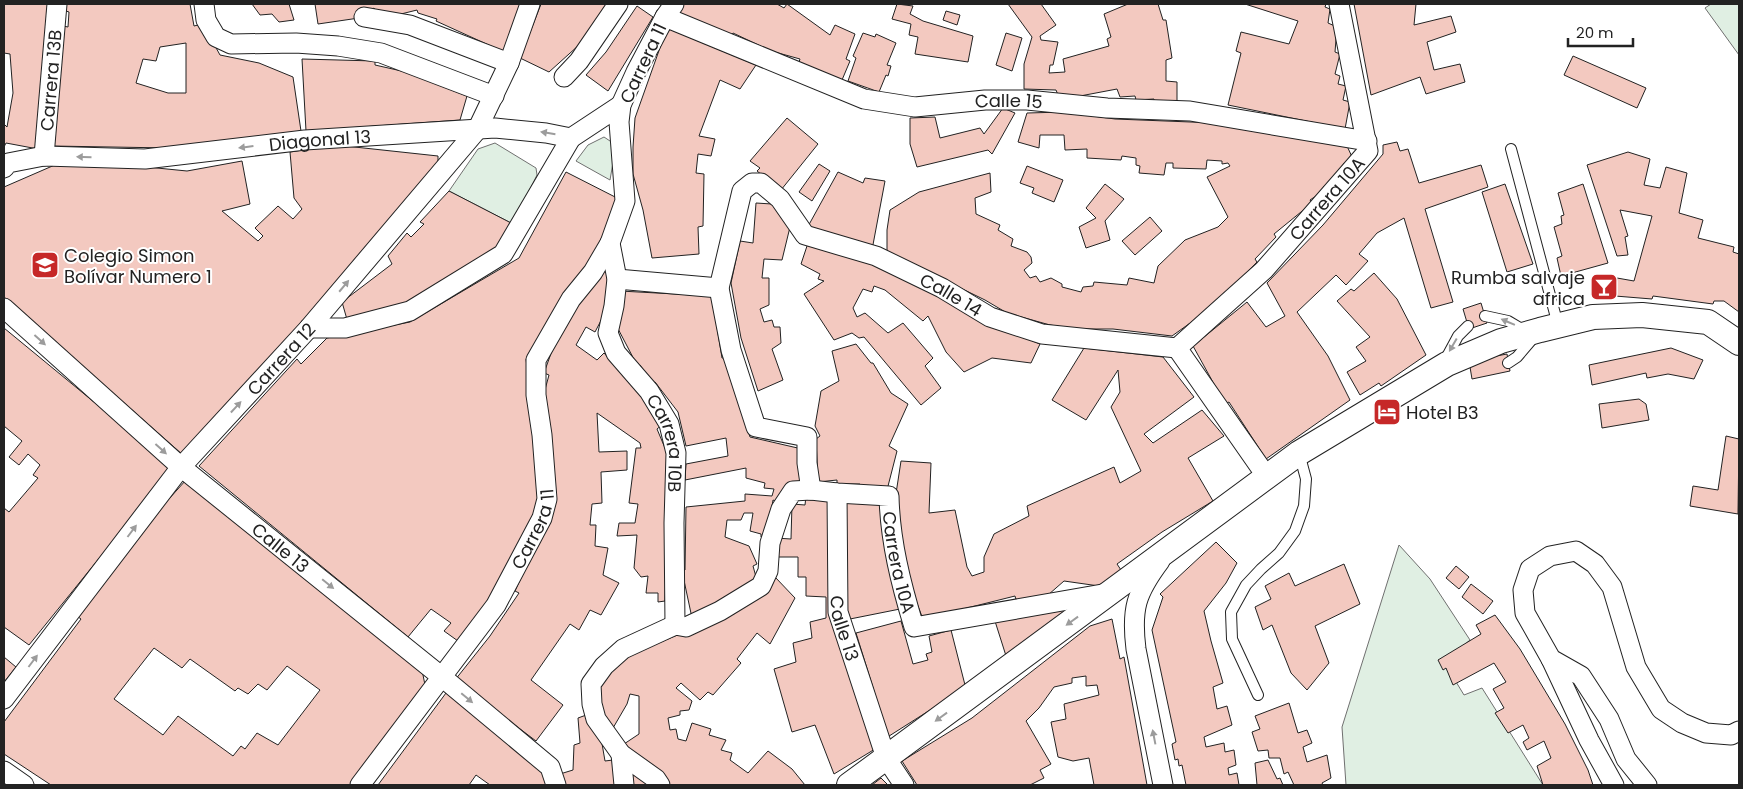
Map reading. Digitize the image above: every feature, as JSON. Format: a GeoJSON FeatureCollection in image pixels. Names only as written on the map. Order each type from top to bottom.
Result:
{"type":"FeatureCollection","features":[{"type":"Feature","properties":{"kind":"street","name":"Carrera 13B"},"geometry":{"type":"LineString","coordinates":[[44,156],[57,4]]}},
{"type":"Feature","properties":{"kind":"street"},"geometry":{"type":"LineString","coordinates":[[204,4],[206,20],[216,37],[231,44],[296,43],[338,46],[380,53],[494,96]]}},
{"type":"Feature","properties":{"kind":"street","name":"Carrera 12"},"geometry":{"type":"LineString","coordinates":[[4,699],[181,466],[309,328],[477,130],[509,63],[530,4]]}},
{"type":"Feature","properties":{"kind":"street"},"geometry":{"type":"LineString","coordinates":[[564,77],[578,61],[618,4]]}},
{"type":"Feature","properties":{"kind":"street","name":"Carrera 10A"},"geometry":{"type":"LineString","coordinates":[[1177,348],[1264,270],[1368,151],[1339,4]]}},
{"type":"Feature","properties":{"kind":"street","name":"Calle 15"},"geometry":{"type":"LineString","coordinates":[[669,10],[864,99],[916,107],[985,100],[1027,100],[1107,108],[1190,111],[1367,141]]}},
{"type":"Feature","properties":{"kind":"street","name":"Carrera 11"},"geometry":{"type":"LineString","coordinates":[[360,785],[496,606],[542,518],[547,500],[542,435],[536,395],[536,360],[571,299],[593,272],[610,243],[624,202],[619,122],[621,105],[669,10]]}},
{"type":"Feature","properties":{"kind":"street"},"geometry":{"type":"LineString","coordinates":[[364,17],[410,25],[509,63]]}},
{"type":"Feature","properties":{"kind":"street"},"geometry":{"type":"LineString","coordinates":[[309,328],[345,328],[410,311],[503,254],[571,138],[621,105]]}},
{"type":"Feature","properties":{"kind":"street","name":"Diagonal 13"},"geometry":{"type":"LineString","coordinates":[[6,165],[44,156],[145,159],[305,140],[495,128],[546,133],[571,138]]}},
{"type":"Feature","properties":{"kind":"street","name":"Calle 14"},"geometry":{"type":"LineString","coordinates":[[719,288],[742,191],[752,183],[761,183],[780,199],[805,235],[876,256],[942,288],[990,317],[1042,334],[1177,348]]}},
{"type":"Feature","properties":{"kind":"street","name":"Carrera 11"},"geometry":{"type":"LineString","coordinates":[[610,243],[617,279]]}},
{"type":"Feature","properties":{"kind":"street"},"geometry":{"type":"LineString","coordinates":[[617,279],[719,288],[731,350],[756,427],[807,437],[807,463],[811,490]]}},
{"type":"Feature","properties":{"kind":"street","name":"Carrera 10B"},"geometry":{"type":"LineString","coordinates":[[617,279],[608,333],[616,353],[649,391],[669,424],[676,452],[674,523],[675,625]]}},
{"type":"Feature","properties":{"kind":"street","name":"Calle 13"},"geometry":{"type":"LineString","coordinates":[[4,308],[181,466],[550,767],[556,785]]}},
{"type":"Feature","properties":{"kind":"street"},"geometry":{"type":"LineString","coordinates":[[849,785],[1299,453],[1451,367],[1501,341],[1593,317],[1652,316],[1708,322],[1739,343]]}},
{"type":"Feature","properties":{"kind":"street"},"geometry":{"type":"LineString","coordinates":[[1177,348],[1267,477]]}},
{"type":"Feature","properties":{"kind":"street"},"geometry":{"type":"LineString","coordinates":[[660,785],[656,779],[621,754],[596,719],[592,704],[591,684],[604,666],[623,649],[675,625],[686,627],[761,586],[768,571],[770,542],[781,509],[793,491],[811,490],[837,493]]}},
{"type":"Feature","properties":{"kind":"street","name":"Carrera 10A"},"geometry":{"type":"LineString","coordinates":[[837,493],[889,496],[900,580],[914,626],[1112,592]]}},
{"type":"Feature","properties":{"kind":"street","name":"Calle 13"},"geometry":{"type":"LineString","coordinates":[[837,493],[838,612],[886,758],[904,785]]}},
{"type":"Feature","properties":{"kind":"street"},"geometry":{"type":"LineString","coordinates":[[1163,785],[1133,626],[1137,599],[1145,581],[1168,551]]}},
{"type":"Feature","properties":{"kind":"street"},"geometry":{"type":"LineString","coordinates":[[1614,785],[1589,740],[1551,659],[1525,613],[1523,590],[1530,569],[1550,556],[1576,551],[1596,564],[1612,588],[1636,667],[1662,709],[1682,723],[1706,733],[1731,736],[1739,731]]}},
{"type":"Feature","properties":{"kind":"street"},"geometry":{"type":"LineString","coordinates":[[1551,659],[1581,676],[1609,719],[1626,759],[1646,785]]}},
{"type":"Feature","properties":{"kind":"street"},"geometry":{"type":"LineString","coordinates":[[621,754],[624,785]]}},
{"type":"Feature","properties":{"kind":"street"},"geometry":{"type":"LineString","coordinates":[[4,771],[24,785]]}},
{"type":"Feature","properties":{"kind":"lane"},"geometry":{"type":"LineString","coordinates":[[1511,149],[1542,329]]}},
{"type":"Feature","properties":{"kind":"lane"},"geometry":{"type":"LineString","coordinates":[[1485,316],[1542,329]]}},
{"type":"Feature","properties":{"kind":"lane"},"geometry":{"type":"LineString","coordinates":[[1451,367],[1458,336],[1468,326]]}},
{"type":"Feature","properties":{"kind":"lane"},"geometry":{"type":"LineString","coordinates":[[1508,363],[1517,357],[1542,329]]}},
{"type":"Feature","properties":{"kind":"lane"},"geometry":{"type":"LineString","coordinates":[[1258,695],[1232,639],[1232,612],[1246,585],[1279,553],[1295,531],[1304,506],[1306,479],[1299,453]]}},
{"type":"Feature","properties":{"kind":"green space"},"geometry":{"type":"Polygon","coordinates":[[[1711,4],[1739,4],[1739,55],[1705,8],[1711,4]]]}},
{"type":"Feature","properties":{"kind":"green space"},"geometry":{"type":"Polygon","coordinates":[[[604,137],[616,145],[610,180],[576,161],[588,145],[604,137]]]}},
{"type":"Feature","properties":{"kind":"green space"},"geometry":{"type":"Polygon","coordinates":[[[495,143],[536,168],[537,175],[513,224],[449,191],[478,149],[495,143]]]}},
{"type":"Feature","properties":{"kind":"green space"},"geometry":{"type":"Polygon","coordinates":[[[1399,545],[1430,579],[1470,640],[1444,662],[1464,695],[1482,688],[1543,785],[1346,785],[1342,727],[1399,545]]]}},
{"type":"Feature","properties":{"kind":"building"},"geometry":{"type":"Polygon","coordinates":[[[4,4],[51,4],[38,149],[6,143],[4,147],[4,124],[7,127],[13,93],[10,54],[4,53],[4,4]]]}},
{"type":"Feature","properties":{"kind":"building"},"geometry":{"type":"Polygon","coordinates":[[[64,4],[190,4],[194,26],[198,25],[214,44],[220,55],[259,63],[293,77],[301,131],[170,148],[52,146],[63,26],[68,27],[69,12],[63,10],[64,4]],[[186,43],[160,47],[156,61],[143,59],[136,83],[168,93],[186,93],[186,43]]]}},
{"type":"Feature","properties":{"kind":"building"},"geometry":{"type":"Polygon","coordinates":[[[252,4],[289,4],[294,20],[279,22],[272,14],[260,15],[252,4]]]}},
{"type":"Feature","properties":{"kind":"building"},"geometry":{"type":"Polygon","coordinates":[[[315,4],[523,4],[504,52],[436,21],[437,19],[418,13],[417,10],[381,19],[374,8],[359,18],[318,24],[315,4]]]}},
{"type":"Feature","properties":{"kind":"building"},"geometry":{"type":"Polygon","coordinates":[[[541,4],[607,4],[579,45],[549,72],[520,58],[541,4]]]}},
{"type":"Feature","properties":{"kind":"building"},"geometry":{"type":"Polygon","coordinates":[[[684,4],[777,4],[784,8],[787,4],[830,35],[835,25],[855,34],[846,59],[850,61],[842,80],[799,62],[800,59],[771,51],[733,33],[729,38],[675,15],[684,4]]]}},
{"type":"Feature","properties":{"kind":"building"},"geometry":{"type":"Polygon","coordinates":[[[897,4],[913,6],[910,14],[923,21],[973,36],[968,62],[915,54],[918,37],[909,35],[911,24],[892,19],[897,4]]]}},
{"type":"Feature","properties":{"kind":"building"},"geometry":{"type":"Polygon","coordinates":[[[1008,4],[1041,4],[1056,25],[1040,36],[1041,40],[1058,42],[1053,65],[1050,65],[1049,73],[1065,72],[1063,59],[1109,46],[1107,39],[1111,37],[1104,14],[1128,4],[1158,4],[1163,20],[1166,20],[1172,58],[1166,60],[1166,81],[1177,82],[1177,102],[1154,102],[1154,99],[1136,100],[1135,96],[1120,97],[1117,89],[1080,96],[1058,95],[1056,90],[1024,89],[1024,64],[1032,37],[1008,4]]]}},
{"type":"Feature","properties":{"kind":"building"},"geometry":{"type":"Polygon","coordinates":[[[1245,4],[1326,4],[1325,7],[1330,9],[1328,23],[1337,27],[1335,52],[1340,54],[1335,74],[1340,76],[1338,84],[1346,86],[1343,100],[1350,102],[1345,129],[1228,105],[1241,53],[1236,51],[1241,32],[1289,44],[1298,21],[1245,4]]]}},
{"type":"Feature","properties":{"kind":"building"},"geometry":{"type":"Polygon","coordinates":[[[1354,4],[1416,4],[1414,25],[1451,16],[1456,32],[1427,42],[1434,70],[1460,64],[1465,82],[1426,94],[1420,77],[1371,95],[1354,4]]]}},
{"type":"Feature","properties":{"kind":"building"},"geometry":{"type":"Polygon","coordinates":[[[637,6],[653,17],[608,91],[586,75],[606,52],[637,6]]]}},
{"type":"Feature","properties":{"kind":"building"},"geometry":{"type":"Polygon","coordinates":[[[946,11],[960,15],[957,25],[943,20],[946,11]]]}},
{"type":"Feature","properties":{"kind":"building"},"geometry":{"type":"Polygon","coordinates":[[[667,28],[756,65],[740,89],[720,80],[699,136],[715,139],[711,156],[698,154],[696,173],[704,174],[703,226],[698,227],[699,254],[652,258],[643,210],[633,174],[633,147],[635,118],[667,28]]]}},
{"type":"Feature","properties":{"kind":"building"},"geometry":{"type":"Polygon","coordinates":[[[863,33],[875,37],[876,34],[896,43],[887,65],[891,66],[888,76],[886,75],[879,92],[848,81],[856,58],[853,56],[863,33]]]}},
{"type":"Feature","properties":{"kind":"building"},"geometry":{"type":"Polygon","coordinates":[[[1006,33],[1022,38],[1012,71],[996,65],[1006,33]]]}},
{"type":"Feature","properties":{"kind":"building"},"geometry":{"type":"Polygon","coordinates":[[[1573,56],[1646,88],[1637,108],[1564,75],[1573,56]]]}},
{"type":"Feature","properties":{"kind":"building"},"geometry":{"type":"Polygon","coordinates":[[[302,59],[375,61],[375,65],[406,72],[467,96],[460,120],[306,131],[302,59]]]}},
{"type":"Feature","properties":{"kind":"building"},"geometry":{"type":"Polygon","coordinates":[[[1003,108],[1015,113],[992,154],[988,150],[917,167],[910,144],[910,118],[935,117],[940,138],[980,128],[984,134],[1003,108]]]}},
{"type":"Feature","properties":{"kind":"building"},"geometry":{"type":"Polygon","coordinates":[[[1064,112],[1115,119],[1216,123],[1347,146],[1353,159],[1343,164],[1345,167],[1336,173],[1337,178],[1323,187],[1325,190],[1310,200],[1312,203],[1274,234],[1276,237],[1255,259],[1257,262],[1225,295],[1172,336],[1113,329],[1075,329],[1050,325],[1007,313],[944,280],[887,257],[887,230],[890,210],[919,192],[990,173],[991,192],[975,198],[976,214],[1000,225],[998,230],[1013,239],[1011,246],[1027,252],[1031,257],[1032,263],[1024,270],[1030,278],[1036,276],[1040,282],[1051,278],[1062,284],[1062,287],[1081,292],[1083,287],[1093,286],[1094,282],[1127,285],[1129,278],[1154,283],[1158,266],[1185,240],[1218,227],[1228,217],[1207,177],[1230,166],[1228,163],[1222,164],[1222,161],[1207,160],[1206,169],[1173,168],[1173,163],[1166,163],[1164,175],[1139,173],[1140,166],[1136,165],[1136,158],[1122,156],[1121,160],[1087,158],[1087,149],[1065,150],[1064,135],[1040,135],[1039,148],[1018,142],[1027,113],[1064,112]]]}},
{"type":"Feature","properties":{"kind":"building"},"geometry":{"type":"Polygon","coordinates":[[[787,118],[818,144],[781,190],[757,171],[760,168],[750,161],[787,118]]]}},
{"type":"Feature","properties":{"kind":"building"},"geometry":{"type":"Polygon","coordinates":[[[1397,142],[1400,151],[1408,149],[1419,183],[1481,165],[1488,187],[1425,209],[1453,302],[1431,308],[1404,218],[1377,233],[1359,254],[1368,261],[1346,285],[1336,275],[1297,312],[1328,356],[1350,400],[1266,459],[1229,402],[1225,404],[1193,346],[1247,302],[1266,327],[1285,316],[1267,283],[1323,225],[1383,154],[1383,145],[1397,142]]]}},
{"type":"Feature","properties":{"kind":"building"},"geometry":{"type":"Polygon","coordinates":[[[336,145],[438,156],[438,166],[183,455],[4,297],[4,187],[57,164],[127,165],[187,171],[242,161],[250,204],[222,211],[258,241],[263,236],[255,228],[278,206],[293,219],[302,209],[294,198],[290,152],[336,145]]]}},
{"type":"Feature","properties":{"kind":"building"},"geometry":{"type":"Polygon","coordinates":[[[1628,152],[1650,159],[1644,185],[1660,188],[1666,167],[1687,173],[1679,213],[1703,220],[1698,238],[1734,247],[1733,252],[1739,254],[1739,312],[1724,301],[1714,301],[1713,304],[1653,296],[1652,299],[1615,296],[1617,278],[1634,281],[1652,216],[1620,210],[1628,236],[1625,237],[1628,255],[1617,256],[1587,165],[1628,152]]]}},
{"type":"Feature","properties":{"kind":"building"},"geometry":{"type":"Polygon","coordinates":[[[819,164],[830,171],[812,201],[799,192],[819,164]]]}},
{"type":"Feature","properties":{"kind":"building"},"geometry":{"type":"Polygon","coordinates":[[[1027,166],[1063,180],[1054,202],[1032,193],[1034,188],[1020,183],[1027,166]]]}},
{"type":"Feature","properties":{"kind":"building"},"geometry":{"type":"Polygon","coordinates":[[[566,172],[621,200],[590,272],[556,313],[526,359],[543,495],[500,580],[491,602],[458,641],[444,631],[451,623],[431,609],[408,637],[199,466],[297,359],[301,364],[327,338],[410,322],[519,258],[566,172]]]}},
{"type":"Feature","properties":{"kind":"building"},"geometry":{"type":"Polygon","coordinates":[[[838,172],[863,183],[865,178],[885,181],[872,250],[806,230],[838,172]]]}},
{"type":"Feature","properties":{"kind":"building"},"geometry":{"type":"Polygon","coordinates":[[[1105,184],[1124,199],[1105,221],[1110,240],[1086,248],[1079,227],[1096,218],[1086,208],[1105,184]]]}},
{"type":"Feature","properties":{"kind":"building"},"geometry":{"type":"Polygon","coordinates":[[[1505,184],[1533,264],[1507,272],[1482,192],[1505,184]]]}},
{"type":"Feature","properties":{"kind":"building"},"geometry":{"type":"Polygon","coordinates":[[[1583,184],[1608,263],[1561,276],[1557,258],[1562,256],[1554,227],[1562,224],[1561,216],[1564,215],[1558,193],[1583,184]]]}},
{"type":"Feature","properties":{"kind":"building"},"geometry":{"type":"Polygon","coordinates":[[[449,191],[513,224],[498,248],[411,306],[348,323],[342,302],[392,264],[388,256],[407,233],[411,237],[424,224],[420,222],[449,191]]]}},
{"type":"Feature","properties":{"kind":"building"},"geometry":{"type":"Polygon","coordinates":[[[756,203],[772,204],[790,227],[782,260],[764,259],[762,278],[769,278],[769,305],[760,309],[764,322],[772,320],[774,327],[780,327],[781,343],[772,349],[783,380],[758,391],[741,338],[731,283],[740,241],[753,243],[756,203]]]}},
{"type":"Feature","properties":{"kind":"building"},"geometry":{"type":"Polygon","coordinates":[[[1150,217],[1162,231],[1135,255],[1122,241],[1150,217]]]}},
{"type":"Feature","properties":{"kind":"building"},"geometry":{"type":"Polygon","coordinates":[[[808,243],[881,266],[992,324],[1040,344],[1031,363],[992,358],[964,372],[946,352],[928,316],[923,321],[885,290],[874,286],[872,292],[863,289],[853,308],[857,317],[865,313],[888,333],[903,323],[933,358],[925,366],[941,388],[921,405],[864,337],[859,338],[852,333],[834,340],[804,294],[824,281],[818,279],[820,274],[801,264],[808,243]]]}},
{"type":"Feature","properties":{"kind":"building"},"geometry":{"type":"Polygon","coordinates":[[[602,267],[611,273],[607,309],[595,332],[586,327],[576,345],[597,360],[604,353],[663,424],[657,429],[670,460],[665,601],[658,602],[658,593],[646,593],[648,576],[641,577],[634,568],[637,535],[617,536],[619,523],[635,523],[638,504],[629,503],[636,448],[641,448],[640,443],[597,413],[599,452],[627,451],[627,470],[601,472],[602,503],[592,504],[590,525],[596,525],[595,546],[608,548],[603,575],[619,583],[601,615],[590,610],[579,630],[570,624],[531,680],[563,705],[536,741],[455,680],[490,636],[519,593],[515,591],[553,508],[543,397],[549,375],[544,373],[554,345],[602,267]]]}},
{"type":"Feature","properties":{"kind":"building"},"geometry":{"type":"Polygon","coordinates":[[[1374,273],[1397,299],[1426,355],[1381,386],[1379,383],[1360,395],[1347,372],[1366,361],[1356,347],[1370,337],[1337,301],[1351,289],[1354,291],[1374,273]]]}},
{"type":"Feature","properties":{"kind":"building"},"geometry":{"type":"Polygon","coordinates":[[[620,291],[712,296],[722,358],[726,358],[750,437],[802,449],[804,484],[780,503],[773,500],[767,538],[750,531],[753,513],[744,513],[741,520],[727,520],[725,537],[749,546],[757,564],[753,566],[758,584],[692,618],[682,571],[685,570],[686,507],[745,501],[745,494],[772,496],[774,489],[764,488],[765,483],[746,478],[746,468],[685,480],[686,464],[728,456],[726,438],[686,446],[678,412],[655,382],[652,384],[640,365],[638,367],[615,323],[620,291]]]}},
{"type":"Feature","properties":{"kind":"building"},"geometry":{"type":"Polygon","coordinates":[[[1481,303],[1487,323],[1469,329],[1463,309],[1481,303]]]}},
{"type":"Feature","properties":{"kind":"building"},"geometry":{"type":"Polygon","coordinates":[[[4,328],[173,467],[29,645],[4,627],[4,508],[9,512],[38,478],[33,475],[40,465],[28,454],[19,465],[9,457],[22,441],[4,426],[4,328]]]}},
{"type":"Feature","properties":{"kind":"building"},"geometry":{"type":"Polygon","coordinates":[[[856,344],[873,363],[891,393],[908,404],[889,446],[897,451],[887,490],[860,487],[860,484],[837,484],[837,480],[818,482],[816,439],[820,436],[815,426],[821,391],[839,381],[832,351],[856,344]]]}},
{"type":"Feature","properties":{"kind":"building"},"geometry":{"type":"Polygon","coordinates":[[[1084,348],[1163,357],[1194,397],[1144,434],[1153,443],[1202,410],[1224,436],[1188,458],[1213,501],[1162,532],[1117,564],[1121,570],[1099,586],[1064,581],[1048,595],[1016,600],[1015,596],[923,619],[907,578],[895,500],[901,461],[931,463],[929,513],[955,510],[967,567],[972,576],[984,572],[984,557],[994,534],[1029,516],[1027,506],[1114,467],[1120,483],[1141,471],[1111,407],[1120,392],[1118,370],[1086,420],[1052,400],[1084,348]]]}},
{"type":"Feature","properties":{"kind":"building"},"geometry":{"type":"Polygon","coordinates":[[[1671,348],[1703,360],[1694,379],[1668,374],[1647,378],[1646,373],[1592,385],[1589,365],[1671,348]]]}},
{"type":"Feature","properties":{"kind":"building"},"geometry":{"type":"Polygon","coordinates":[[[1507,354],[1510,371],[1472,379],[1469,361],[1507,354]]]}},
{"type":"Feature","properties":{"kind":"building"},"geometry":{"type":"Polygon","coordinates":[[[1639,399],[1646,404],[1649,420],[1602,428],[1599,404],[1639,399]]]}},
{"type":"Feature","properties":{"kind":"building"},"geometry":{"type":"Polygon","coordinates":[[[1726,436],[1739,439],[1738,514],[1690,506],[1693,486],[1718,490],[1726,436]]]}},
{"type":"Feature","properties":{"kind":"building"},"geometry":{"type":"Polygon","coordinates":[[[186,480],[422,670],[426,690],[352,785],[51,785],[4,754],[4,722],[81,619],[77,616],[140,531],[186,480]],[[154,648],[114,699],[163,735],[178,716],[233,756],[241,746],[245,749],[257,733],[278,745],[320,690],[287,666],[267,690],[258,684],[248,694],[238,688],[235,691],[190,659],[182,668],[154,648]]]}},
{"type":"Feature","properties":{"kind":"building"},"geometry":{"type":"Polygon","coordinates":[[[806,496],[828,499],[848,657],[875,749],[834,774],[815,725],[792,732],[774,669],[796,662],[793,643],[812,638],[810,622],[826,618],[826,597],[806,596],[806,577],[798,577],[798,557],[775,557],[775,538],[791,539],[792,504],[805,505],[806,496]]]}},
{"type":"Feature","properties":{"kind":"building"},"geometry":{"type":"Polygon","coordinates":[[[846,502],[883,502],[900,609],[845,620],[846,502]]]}},
{"type":"Feature","properties":{"kind":"building"},"geometry":{"type":"Polygon","coordinates":[[[1216,542],[1237,563],[1226,583],[1204,611],[1223,683],[1213,687],[1217,709],[1227,706],[1232,725],[1204,737],[1206,747],[1224,743],[1225,752],[1234,750],[1236,765],[1228,768],[1229,775],[1237,773],[1239,785],[1186,785],[1182,765],[1179,766],[1178,759],[1175,760],[1172,744],[1176,742],[1152,630],[1163,597],[1160,594],[1216,542]]]}},
{"type":"Feature","properties":{"kind":"building"},"geometry":{"type":"Polygon","coordinates":[[[1344,564],[1360,604],[1315,626],[1329,663],[1307,690],[1291,673],[1272,625],[1263,630],[1255,607],[1271,599],[1265,586],[1289,573],[1295,586],[1344,564]]]}},
{"type":"Feature","properties":{"kind":"building"},"geometry":{"type":"Polygon","coordinates":[[[1456,566],[1469,577],[1459,589],[1446,578],[1456,566]]]}},
{"type":"Feature","properties":{"kind":"building"},"geometry":{"type":"Polygon","coordinates":[[[775,577],[795,598],[770,644],[757,633],[737,659],[741,663],[713,695],[708,692],[700,700],[681,683],[676,688],[692,701],[689,710],[680,711],[680,715],[668,718],[670,730],[676,729],[678,739],[686,741],[692,723],[711,729],[709,735],[726,740],[721,750],[732,753],[730,760],[748,773],[768,751],[792,769],[805,785],[665,785],[633,757],[624,744],[639,734],[639,696],[630,694],[627,704],[613,728],[601,714],[599,691],[602,683],[609,670],[636,652],[680,634],[775,577]]]}},
{"type":"Feature","properties":{"kind":"building"},"geometry":{"type":"Polygon","coordinates":[[[1471,584],[1493,601],[1483,614],[1462,597],[1471,584]]]}},
{"type":"Feature","properties":{"kind":"building"},"geometry":{"type":"Polygon","coordinates":[[[1062,607],[1067,615],[1007,659],[994,618],[1062,607]]]}},
{"type":"Feature","properties":{"kind":"building"},"geometry":{"type":"Polygon","coordinates":[[[1495,615],[1520,649],[1565,724],[1588,770],[1593,785],[1543,785],[1537,766],[1551,758],[1544,741],[1527,750],[1523,742],[1529,738],[1523,725],[1508,733],[1495,713],[1504,708],[1493,689],[1506,682],[1494,663],[1453,685],[1446,668],[1443,670],[1438,660],[1481,634],[1476,625],[1495,615]]]}},
{"type":"Feature","properties":{"kind":"building"},"geometry":{"type":"Polygon","coordinates":[[[1112,619],[1120,659],[1124,657],[1147,785],[1094,785],[1089,758],[1073,761],[1058,757],[1051,722],[1066,719],[1064,704],[1099,695],[1097,685],[1086,686],[1086,676],[1072,678],[1072,683],[1054,687],[1039,708],[1026,721],[1051,764],[1040,770],[1044,778],[1030,785],[917,785],[902,761],[972,718],[1090,626],[1112,619]]]}},
{"type":"Feature","properties":{"kind":"building"},"geometry":{"type":"Polygon","coordinates":[[[901,621],[913,664],[928,660],[926,654],[932,652],[929,636],[951,630],[965,685],[960,691],[886,738],[856,633],[901,621]]]}},
{"type":"Feature","properties":{"kind":"building"},"geometry":{"type":"Polygon","coordinates":[[[4,657],[16,667],[4,682],[4,657]]]}},
{"type":"Feature","properties":{"kind":"building"},"geometry":{"type":"Polygon","coordinates":[[[446,693],[548,773],[552,785],[490,785],[476,775],[469,785],[378,785],[446,693]]]}},
{"type":"Feature","properties":{"kind":"building"},"geometry":{"type":"Polygon","coordinates":[[[1289,703],[1298,733],[1307,730],[1312,743],[1303,747],[1307,762],[1327,755],[1331,778],[1322,783],[1323,785],[1294,785],[1288,772],[1284,774],[1280,758],[1269,758],[1268,750],[1258,751],[1252,732],[1260,729],[1255,716],[1289,703]]]}},
{"type":"Feature","properties":{"kind":"building"},"geometry":{"type":"Polygon","coordinates":[[[589,714],[600,732],[605,761],[613,760],[615,785],[564,785],[560,774],[573,770],[574,745],[580,743],[578,718],[589,714]]]}},
{"type":"Feature","properties":{"kind":"building"},"geometry":{"type":"Polygon","coordinates":[[[1268,760],[1277,779],[1280,778],[1283,785],[1257,785],[1255,763],[1268,760]]]}},
{"type":"Feature","properties":{"kind":"building"},"geometry":{"type":"Polygon","coordinates":[[[644,774],[655,785],[632,785],[631,775],[644,774]]]}},
{"type":"Feature","properties":{"kind":"building"},"geometry":{"type":"Polygon","coordinates":[[[881,778],[888,785],[872,785],[881,778]]]}},
{"type":"Feature","properties":{"kind":"place","name":"Colegio Simon Bolívar Numero 1"},"geometry":{"type":"Point","coordinates":[45,265]}},
{"type":"Feature","properties":{"kind":"place","name":"Rumba salvaje africa"},"geometry":{"type":"Point","coordinates":[1604,287]}},
{"type":"Feature","properties":{"kind":"place","name":"Hotel B3"},"geometry":{"type":"Point","coordinates":[1387,412]}}]}
